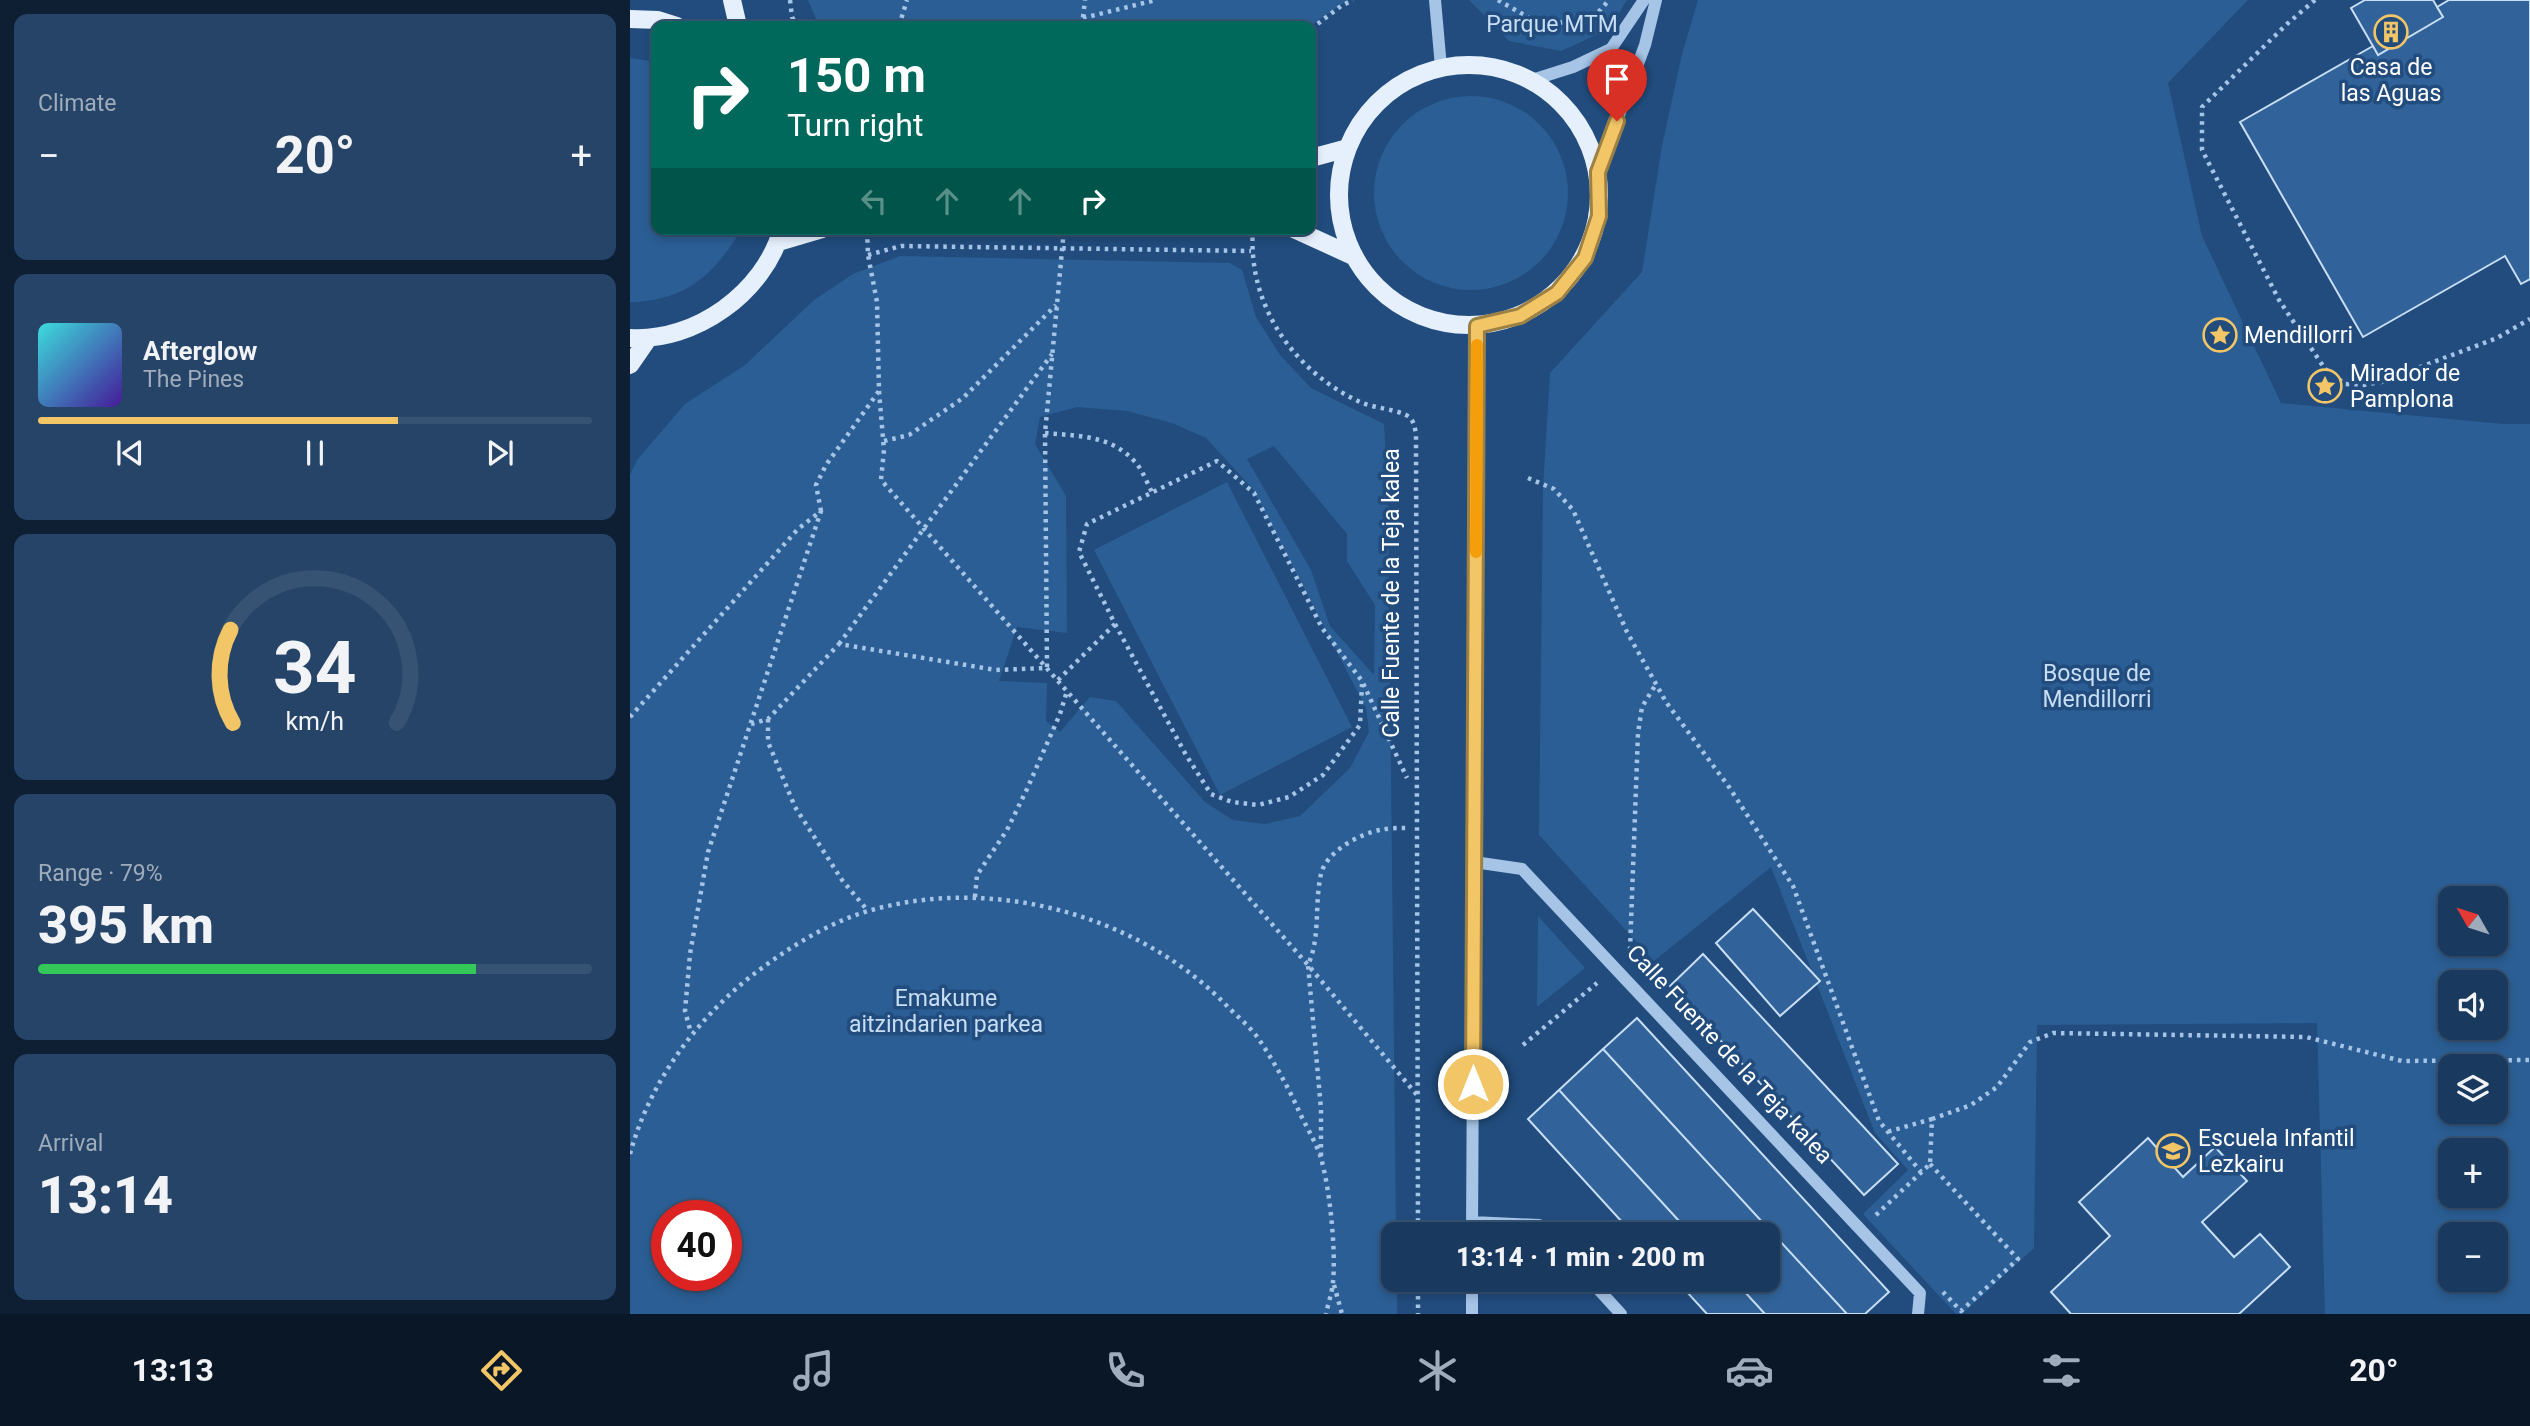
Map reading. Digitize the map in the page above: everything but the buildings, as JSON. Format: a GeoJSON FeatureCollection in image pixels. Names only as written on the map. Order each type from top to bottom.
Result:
{"type":"FeatureCollection","features":[{"type":"Feature","properties":{"kind":"main road"},"geometry":{"type":"LineString","coordinates":[[732,0],[737,21]]}},
{"type":"Feature","properties":{"kind":"main road"},"geometry":{"type":"LineString","coordinates":[[630,19],[661,21]]}},
{"type":"Feature","properties":{"kind":"main road"},"geometry":{"type":"LineString","coordinates":[[1472,64],[1503,69],[1532,80],[1563,103],[1586,135],[1598,172],[1599,216],[1585,258],[1557,293],[1520,316],[1477,326],[1439,323],[1404,310],[1375,286],[1353,256],[1341,221],[1339,184],[1348,148],[1369,111],[1402,83],[1441,67],[1472,64]]}},
{"type":"Feature","properties":{"kind":"main road"},"geometry":{"type":"LineString","coordinates":[[1316,158],[1348,148]]}},
{"type":"Feature","properties":{"kind":"main road"},"geometry":{"type":"LineString","coordinates":[[1307,235],[1353,256]]}},
{"type":"Feature","properties":{"kind":"main road"},"geometry":{"type":"LineString","coordinates":[[630,365],[639,339],[689,329],[726,308],[756,278],[780,236]]}},
{"type":"Feature","properties":{"kind":"street"},"geometry":{"type":"LineString","coordinates":[[1435,0],[1441,67]]}},
{"type":"Feature","properties":{"kind":"street"},"geometry":{"type":"LineString","coordinates":[[1532,80],[1573,67],[1611,48],[1644,0]]}},
{"type":"Feature","properties":{"kind":"street"},"geometry":{"type":"LineString","coordinates":[[1598,172],[1645,45],[1656,0]]}},
{"type":"Feature","properties":{"kind":"street"},"geometry":{"type":"LineString","coordinates":[[1472,1222],[1477,326]]}},
{"type":"Feature","properties":{"kind":"street","name":"Calle Fuente de la Teja kalea"},"geometry":{"type":"LineString","coordinates":[[1474,862],[1522,869],[1920,1293],[1918,1314]]}},
{"type":"Feature","properties":{"kind":"street"},"geometry":{"type":"LineString","coordinates":[[1472,1292],[1472,1314]]}},
{"type":"Feature","properties":{"kind":"street"},"geometry":{"type":"LineString","coordinates":[[1601,1292],[1621,1314]]}},
{"type":"Feature","properties":{"kind":"path"},"geometry":{"type":"LineString","coordinates":[[790,0],[794,21]]}},
{"type":"Feature","properties":{"kind":"path"},"geometry":{"type":"LineString","coordinates":[[901,21],[907,0]]}},
{"type":"Feature","properties":{"kind":"path"},"geometry":{"type":"LineString","coordinates":[[1083,21],[1085,0]]}},
{"type":"Feature","properties":{"kind":"path"},"geometry":{"type":"LineString","coordinates":[[1083,18],[1156,0]]}},
{"type":"Feature","properties":{"kind":"path"},"geometry":{"type":"LineString","coordinates":[[1316,25],[1353,0]]}},
{"type":"Feature","properties":{"kind":"path"},"geometry":{"type":"LineString","coordinates":[[1498,0],[1543,26],[1595,16],[1609,0]]}},
{"type":"Feature","properties":{"kind":"path"},"geometry":{"type":"LineString","coordinates":[[2315,0],[2202,107],[2202,149],[2279,300],[2325,369],[2346,384],[2381,383],[2497,338],[2530,319]]}},
{"type":"Feature","properties":{"kind":"path"},"geometry":{"type":"LineString","coordinates":[[867,235],[868,256],[877,302],[879,391],[884,441],[881,480],[1308,965],[1418,1095]]}},
{"type":"Feature","properties":{"kind":"path"},"geometry":{"type":"LineString","coordinates":[[1047,668],[1045,433],[1063,235]]}},
{"type":"Feature","properties":{"kind":"path"},"geometry":{"type":"LineString","coordinates":[[868,256],[901,246],[1251,251],[1252,235]]}},
{"type":"Feature","properties":{"kind":"path","name":"Calle Fuente de la Teja kalea"},"geometry":{"type":"LineString","coordinates":[[1251,251],[1259,292],[1268,313],[1292,352],[1337,390],[1363,403],[1406,415],[1414,422],[1416,433],[1418,1222]]}},
{"type":"Feature","properties":{"kind":"path"},"geometry":{"type":"LineString","coordinates":[[884,441],[909,435],[963,398],[1057,304]]}},
{"type":"Feature","properties":{"kind":"path"},"geometry":{"type":"LineString","coordinates":[[751,725],[768,719],[839,644],[1052,354]]}},
{"type":"Feature","properties":{"kind":"path"},"geometry":{"type":"LineString","coordinates":[[691,1034],[685,1011],[688,977],[708,852],[821,511],[816,485],[826,465],[879,391]]}},
{"type":"Feature","properties":{"kind":"path"},"geometry":{"type":"LineString","coordinates":[[1045,433],[1095,437],[1119,448],[1137,464],[1152,492]]}},
{"type":"Feature","properties":{"kind":"path"},"geometry":{"type":"LineString","coordinates":[[1362,681],[1360,724],[1323,775],[1289,797],[1258,805],[1232,802],[1211,794],[1186,755],[1079,552],[1087,524],[1217,461],[1237,476],[1254,493],[1322,628],[1362,681],[1407,778]]}},
{"type":"Feature","properties":{"kind":"path"},"geometry":{"type":"LineString","coordinates":[[1528,478],[1554,489],[1573,510],[1627,632],[1665,702],[1729,787],[1793,886],[1879,1121],[1921,1172]]}},
{"type":"Feature","properties":{"kind":"path"},"geometry":{"type":"LineString","coordinates":[[630,717],[798,530],[821,511]]}},
{"type":"Feature","properties":{"kind":"path"},"geometry":{"type":"LineString","coordinates":[[1058,680],[1115,624]]}},
{"type":"Feature","properties":{"kind":"path"},"geometry":{"type":"LineString","coordinates":[[839,644],[996,670],[1047,668]]}},
{"type":"Feature","properties":{"kind":"path"},"geometry":{"type":"LineString","coordinates":[[1523,1045],[1630,955],[1638,733],[1642,707],[1656,684]]}},
{"type":"Feature","properties":{"kind":"path"},"geometry":{"type":"LineString","coordinates":[[975,897],[976,875],[1007,830],[1060,714],[1067,691]]}},
{"type":"Feature","properties":{"kind":"path"},"geometry":{"type":"LineString","coordinates":[[768,719],[768,742],[795,807],[842,880],[868,911]]}},
{"type":"Feature","properties":{"kind":"path"},"geometry":{"type":"LineString","coordinates":[[1342,1314],[1333,1282],[1331,1218],[1321,1157],[1321,1110],[1308,965],[1315,949],[1321,871],[1335,852],[1354,839],[1379,830],[1407,828]]}},
{"type":"Feature","properties":{"kind":"path"},"geometry":{"type":"LineString","coordinates":[[630,1154],[650,1101],[691,1034],[732,992],[770,962],[820,931],[868,911],[924,901],[975,897],[1027,903],[1080,915],[1127,934],[1178,961],[1218,996],[1257,1037],[1291,1094],[1321,1157]]}},
{"type":"Feature","properties":{"kind":"path"},"geometry":{"type":"LineString","coordinates":[[1887,1132],[1971,1105],[1997,1087],[2030,1042],[2053,1033],[2306,1037],[2402,1061],[2530,1060]]}},
{"type":"Feature","properties":{"kind":"path"},"geometry":{"type":"LineString","coordinates":[[1932,1119],[1930,1164],[2018,1259],[1961,1311],[1935,1283]]}},
{"type":"Feature","properties":{"kind":"path"},"geometry":{"type":"LineString","coordinates":[[1860,1230],[1930,1164]]}},
{"type":"Feature","properties":{"kind":"path"},"geometry":{"type":"LineString","coordinates":[[1326,1314],[1333,1282]]}},
{"type":"Feature","properties":{"kind":"path"},"geometry":{"type":"LineString","coordinates":[[1418,1292],[1418,1314]]}},
{"type":"Feature","properties":{"kind":"green space"},"geometry":{"type":"Polygon","coordinates":[[[808,0],[1348,0],[1316,22],[817,21],[808,0]]]}},
{"type":"Feature","properties":{"kind":"green space","name":"Parque MTM"},"geometry":{"type":"Polygon","coordinates":[[[1469,0],[1627,0],[1609,29],[1561,51],[1509,41],[1469,0]]]}},
{"type":"Feature","properties":{"kind":"green space","name":"Bosque de Mendillorri"},"geometry":{"type":"Polygon","coordinates":[[[1698,0],[2248,0],[2168,83],[2202,236],[2281,403],[2503,424],[2530,424],[2530,1314],[2325,1314],[2317,1023],[2037,1025],[2034,1248],[1962,1314],[1956,1314],[1863,1214],[1908,1170],[1875,1133],[1771,867],[1654,961],[1539,835],[1543,488],[1550,373],[1642,272],[1662,146],[1682,54],[1698,0]]]}},
{"type":"Feature","properties":{"kind":"green space"},"geometry":{"type":"Polygon","coordinates":[[[630,58],[651,61],[651,235],[738,235],[721,259],[697,282],[668,296],[630,302],[630,58]]]}},
{"type":"Feature","properties":{"kind":"green space"},"geometry":{"type":"Polygon","coordinates":[[[1471,96],[1508,104],[1539,125],[1560,156],[1568,193],[1560,230],[1539,261],[1508,282],[1471,290],[1434,282],[1403,261],[1382,230],[1374,193],[1382,156],[1403,125],[1434,104],[1471,96]]]}},
{"type":"Feature","properties":{"kind":"green space","name":"Emakume aitzindarien parkea"},"geometry":{"type":"Polygon","coordinates":[[[900,256],[1230,263],[1242,270],[1256,317],[1280,355],[1311,388],[1384,424],[1388,492],[1396,1222],[1381,1222],[1381,1292],[1397,1292],[1397,1314],[630,1314],[630,475],[637,460],[685,404],[745,365],[814,300],[853,274],[900,256]],[[1077,407],[1040,417],[1035,444],[1066,496],[1067,633],[1017,627],[999,681],[1047,683],[1046,721],[1060,732],[1090,697],[1116,701],[1205,802],[1233,820],[1265,824],[1300,816],[1350,768],[1369,732],[1366,708],[1252,488],[1206,438],[1172,423],[1127,411],[1077,407]],[[1274,446],[1247,459],[1311,570],[1330,626],[1374,675],[1375,605],[1347,561],[1347,534],[1274,446]]]}},
{"type":"Feature","properties":{"kind":"green space"},"geometry":{"type":"Polygon","coordinates":[[[1227,482],[1352,727],[1220,795],[1094,550],[1227,482]]]}},
{"type":"Feature","properties":{"kind":"green space"},"geometry":{"type":"Polygon","coordinates":[[[1538,916],[1585,968],[1537,1007],[1538,916]]]}},
{"type":"Feature","properties":{"kind":"slow traffic"},"geometry":{"type":"LineString","coordinates":[[1476,552],[1477,345]]}},
{"type":"Feature","properties":{"kind":"place","name":"Casa de las Aguas"},"geometry":{"type":"Point","coordinates":[2391,32]}},
{"type":"Feature","properties":{"kind":"place","name":"Mendillorri"},"geometry":{"type":"Point","coordinates":[2220,335]}},
{"type":"Feature","properties":{"kind":"place","name":"Mirador de Pamplona"},"geometry":{"type":"Point","coordinates":[2325,386]}},
{"type":"Feature","properties":{"kind":"place","name":"Escuela Infantil Lezkairu"},"geometry":{"type":"Point","coordinates":[2173,1151]}},
{"type":"Feature","properties":{"kind":"route"},"geometry":{"type":"LineString","coordinates":[[1473,1084],[1477,326],[1520,316],[1557,293],[1585,258],[1599,216],[1598,172],[1617,121]]}}]}
